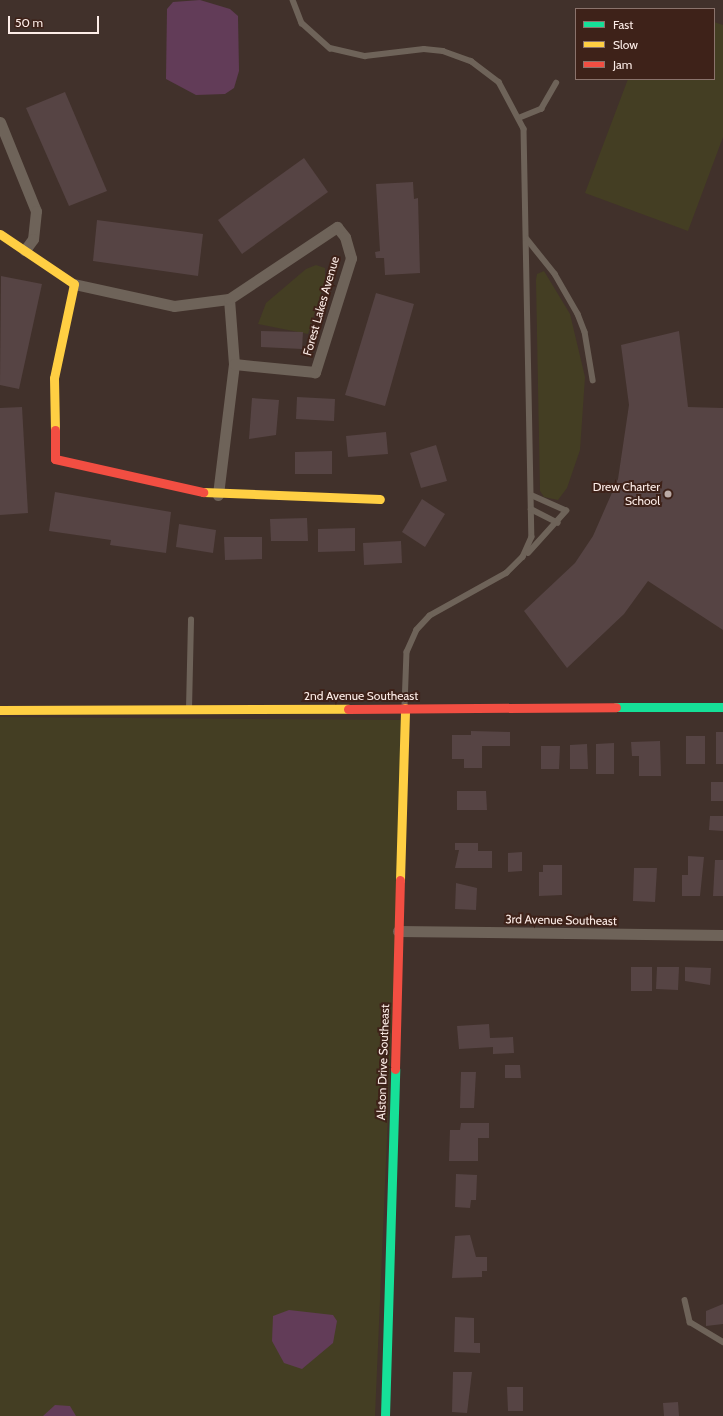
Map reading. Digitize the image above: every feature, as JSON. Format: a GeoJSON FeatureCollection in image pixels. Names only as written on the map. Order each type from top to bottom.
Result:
{"type":"FeatureCollection","features":[{"type":"Feature","properties":{"kind":"street"},"geometry":{"type":"LineString","coordinates":[[0,122],[36,211],[33,239],[25,250]]}},
{"type":"Feature","properties":{"kind":"street","name":"Forest Lakes Avenue"},"geometry":{"type":"LineString","coordinates":[[0,234],[74,284],[174,306],[229,299],[337,227],[345,237],[350,258],[315,372],[234,364]]}},
{"type":"Feature","properties":{"kind":"street"},"geometry":{"type":"LineString","coordinates":[[74,284],[54,378],[55,459],[218,495],[380,499]]}},
{"type":"Feature","properties":{"kind":"street"},"geometry":{"type":"LineString","coordinates":[[218,495],[234,364],[229,299]]}},
{"type":"Feature","properties":{"kind":"street","name":"2nd Avenue Southeast"},"geometry":{"type":"LineString","coordinates":[[0,710],[723,707]]}},
{"type":"Feature","properties":{"kind":"street","name":"Alston Drive Southeast"},"geometry":{"type":"LineString","coordinates":[[385,1416],[405,708]]}},
{"type":"Feature","properties":{"kind":"street","name":"3rd Avenue Southeast"},"geometry":{"type":"LineString","coordinates":[[398,931],[723,935]]}},
{"type":"Feature","properties":{"kind":"lane"},"geometry":{"type":"LineString","coordinates":[[293,0],[302,23],[315,38],[335,50],[365,56],[424,49],[443,51],[471,61],[499,82],[521,117],[527,239],[532,496],[532,537],[523,557]]}},
{"type":"Feature","properties":{"kind":"lane"},"geometry":{"type":"LineString","coordinates":[[521,117],[541,109],[556,82]]}},
{"type":"Feature","properties":{"kind":"lane"},"geometry":{"type":"LineString","coordinates":[[527,239],[555,274],[578,314],[585,332],[593,380]]}},
{"type":"Feature","properties":{"kind":"lane"},"geometry":{"type":"LineString","coordinates":[[405,708],[407,652],[423,622],[495,581],[523,557],[558,523],[566,512],[532,496]]}},
{"type":"Feature","properties":{"kind":"lane"},"geometry":{"type":"LineString","coordinates":[[531,509],[558,523]]}},
{"type":"Feature","properties":{"kind":"lane"},"geometry":{"type":"LineString","coordinates":[[189,709],[191,620]]}},
{"type":"Feature","properties":{"kind":"lane"},"geometry":{"type":"LineString","coordinates":[[685,1300],[690,1322],[723,1342]]}},
{"type":"Feature","properties":{"kind":"shaded area"},"geometry":{"type":"Polygon","coordinates":[[[200,0],[230,9],[238,16],[239,71],[234,88],[225,94],[196,95],[166,79],[167,9],[173,2],[200,0]]]}},
{"type":"Feature","properties":{"kind":"shaded area"},"geometry":{"type":"Polygon","coordinates":[[[715,22],[723,25],[723,137],[688,231],[585,193],[628,80],[715,80],[715,22]]]}},
{"type":"Feature","properties":{"kind":"shaded area"},"geometry":{"type":"Polygon","coordinates":[[[316,265],[325,268],[325,281],[308,334],[258,324],[266,303],[306,269],[316,265]]]}},
{"type":"Feature","properties":{"kind":"shaded area"},"geometry":{"type":"Polygon","coordinates":[[[544,271],[570,314],[585,377],[580,450],[567,488],[558,500],[544,497],[540,491],[536,280],[537,274],[544,271]]]}},
{"type":"Feature","properties":{"kind":"shaded area"},"geometry":{"type":"Polygon","coordinates":[[[0,717],[405,720],[375,1416],[0,1416],[0,717]]]}},
{"type":"Feature","properties":{"kind":"shaded area"},"geometry":{"type":"Polygon","coordinates":[[[289,1310],[333,1315],[337,1321],[333,1343],[302,1369],[284,1363],[272,1341],[273,1316],[289,1310]]]}},
{"type":"Feature","properties":{"kind":"shaded area"},"geometry":{"type":"Polygon","coordinates":[[[55,1405],[70,1406],[76,1416],[43,1416],[55,1405]]]}},
{"type":"Feature","properties":{"kind":"building"},"geometry":{"type":"Polygon","coordinates":[[[65,92],[107,191],[69,206],[26,108],[65,92]]]}},
{"type":"Feature","properties":{"kind":"building"},"geometry":{"type":"Polygon","coordinates":[[[304,158],[328,192],[242,254],[218,220],[304,158]]]}},
{"type":"Feature","properties":{"kind":"building"},"geometry":{"type":"Polygon","coordinates":[[[413,182],[414,199],[418,198],[420,273],[385,275],[384,258],[376,258],[375,252],[380,251],[376,184],[413,182]]]}},
{"type":"Feature","properties":{"kind":"building"},"geometry":{"type":"Polygon","coordinates":[[[97,220],[203,234],[198,276],[93,261],[97,220]]]}},
{"type":"Feature","properties":{"kind":"building"},"geometry":{"type":"Polygon","coordinates":[[[1,276],[42,284],[19,389],[0,385],[1,276]]]}},
{"type":"Feature","properties":{"kind":"building"},"geometry":{"type":"Polygon","coordinates":[[[376,293],[414,304],[385,406],[345,395],[376,293]]]}},
{"type":"Feature","properties":{"kind":"building"},"geometry":{"type":"Polygon","coordinates":[[[261,331],[303,332],[302,349],[261,347],[261,331]]]}},
{"type":"Feature","properties":{"kind":"building","name":"Drew Charter School"},"geometry":{"type":"Polygon","coordinates":[[[679,331],[688,407],[723,408],[723,630],[648,581],[624,614],[567,668],[524,611],[575,563],[593,536],[618,479],[629,405],[621,345],[679,331]]]}},
{"type":"Feature","properties":{"kind":"building"},"geometry":{"type":"Polygon","coordinates":[[[297,397],[335,399],[334,421],[296,419],[297,397]]]}},
{"type":"Feature","properties":{"kind":"building"},"geometry":{"type":"Polygon","coordinates":[[[252,398],[279,400],[276,435],[249,439],[252,398]]]}},
{"type":"Feature","properties":{"kind":"building"},"geometry":{"type":"Polygon","coordinates":[[[22,407],[28,513],[0,515],[0,408],[22,407]]]}},
{"type":"Feature","properties":{"kind":"building"},"geometry":{"type":"Polygon","coordinates":[[[386,432],[388,454],[348,457],[346,436],[386,432]]]}},
{"type":"Feature","properties":{"kind":"building"},"geometry":{"type":"Polygon","coordinates":[[[436,445],[447,481],[421,488],[410,453],[436,445]]]}},
{"type":"Feature","properties":{"kind":"building"},"geometry":{"type":"Polygon","coordinates":[[[332,451],[332,474],[295,474],[295,452],[332,451]]]}},
{"type":"Feature","properties":{"kind":"building"},"geometry":{"type":"Polygon","coordinates":[[[55,492],[171,512],[166,553],[110,545],[111,540],[49,531],[55,492]]]}},
{"type":"Feature","properties":{"kind":"building"},"geometry":{"type":"Polygon","coordinates":[[[422,499],[445,514],[425,547],[402,532],[422,499]]]}},
{"type":"Feature","properties":{"kind":"building"},"geometry":{"type":"Polygon","coordinates":[[[307,518],[308,541],[271,541],[270,519],[307,518]]]}},
{"type":"Feature","properties":{"kind":"building"},"geometry":{"type":"Polygon","coordinates":[[[179,524],[216,530],[213,553],[176,547],[179,524]]]}},
{"type":"Feature","properties":{"kind":"building"},"geometry":{"type":"Polygon","coordinates":[[[355,528],[355,551],[318,552],[318,529],[355,528]]]}},
{"type":"Feature","properties":{"kind":"building"},"geometry":{"type":"Polygon","coordinates":[[[224,537],[262,537],[262,559],[225,560],[224,537]]]}},
{"type":"Feature","properties":{"kind":"building"},"geometry":{"type":"Polygon","coordinates":[[[401,541],[402,563],[364,565],[363,543],[401,541]]]}},
{"type":"Feature","properties":{"kind":"building"},"geometry":{"type":"Polygon","coordinates":[[[471,731],[510,732],[510,746],[482,746],[482,768],[464,768],[464,759],[452,759],[452,735],[471,735],[471,731]]]}},
{"type":"Feature","properties":{"kind":"building"},"geometry":{"type":"Polygon","coordinates":[[[716,732],[723,732],[723,764],[716,764],[716,732]]]}},
{"type":"Feature","properties":{"kind":"building"},"geometry":{"type":"Polygon","coordinates":[[[686,736],[705,736],[705,764],[686,764],[686,736]]]}},
{"type":"Feature","properties":{"kind":"building"},"geometry":{"type":"Polygon","coordinates":[[[660,741],[661,776],[639,776],[639,756],[632,756],[631,742],[660,741]]]}},
{"type":"Feature","properties":{"kind":"building"},"geometry":{"type":"Polygon","coordinates":[[[614,743],[614,774],[596,774],[596,744],[614,743]]]}},
{"type":"Feature","properties":{"kind":"building"},"geometry":{"type":"Polygon","coordinates":[[[587,744],[588,769],[570,769],[570,745],[587,744]]]}},
{"type":"Feature","properties":{"kind":"building"},"geometry":{"type":"Polygon","coordinates":[[[541,746],[560,746],[559,769],[541,769],[541,746]]]}},
{"type":"Feature","properties":{"kind":"building"},"geometry":{"type":"Polygon","coordinates":[[[711,782],[723,782],[723,801],[711,801],[711,782]]]}},
{"type":"Feature","properties":{"kind":"building"},"geometry":{"type":"Polygon","coordinates":[[[457,791],[486,791],[487,810],[457,810],[457,791]]]}},
{"type":"Feature","properties":{"kind":"building"},"geometry":{"type":"Polygon","coordinates":[[[710,816],[723,816],[723,831],[709,830],[710,816]]]}},
{"type":"Feature","properties":{"kind":"building"},"geometry":{"type":"Polygon","coordinates":[[[455,843],[478,843],[478,851],[492,851],[492,868],[455,868],[459,850],[455,850],[455,843]]]}},
{"type":"Feature","properties":{"kind":"building"},"geometry":{"type":"Polygon","coordinates":[[[522,852],[522,871],[508,872],[508,853],[522,852]]]}},
{"type":"Feature","properties":{"kind":"building"},"geometry":{"type":"Polygon","coordinates":[[[688,856],[704,857],[700,896],[682,896],[682,875],[688,875],[688,856]]]}},
{"type":"Feature","properties":{"kind":"building"},"geometry":{"type":"Polygon","coordinates":[[[715,860],[723,860],[723,896],[713,896],[715,860]]]}},
{"type":"Feature","properties":{"kind":"building"},"geometry":{"type":"Polygon","coordinates":[[[543,865],[562,865],[562,895],[539,896],[539,872],[543,872],[543,865]]]}},
{"type":"Feature","properties":{"kind":"building"},"geometry":{"type":"Polygon","coordinates":[[[634,868],[657,868],[655,902],[633,901],[634,868]]]}},
{"type":"Feature","properties":{"kind":"building"},"geometry":{"type":"Polygon","coordinates":[[[456,883],[477,888],[476,910],[455,909],[456,883]]]}},
{"type":"Feature","properties":{"kind":"building"},"geometry":{"type":"Polygon","coordinates":[[[631,967],[652,967],[652,991],[631,991],[631,967]]]}},
{"type":"Feature","properties":{"kind":"building"},"geometry":{"type":"Polygon","coordinates":[[[657,967],[679,967],[678,990],[656,989],[657,967]]]}},
{"type":"Feature","properties":{"kind":"building"},"geometry":{"type":"Polygon","coordinates":[[[685,967],[711,968],[710,985],[685,981],[685,967]]]}},
{"type":"Feature","properties":{"kind":"building"},"geometry":{"type":"Polygon","coordinates":[[[489,1024],[490,1038],[513,1037],[514,1053],[493,1054],[493,1047],[459,1049],[457,1026],[489,1024]]]}},
{"type":"Feature","properties":{"kind":"building"},"geometry":{"type":"Polygon","coordinates":[[[505,1065],[520,1065],[521,1078],[505,1078],[505,1065]]]}},
{"type":"Feature","properties":{"kind":"building"},"geometry":{"type":"Polygon","coordinates":[[[461,1072],[476,1072],[474,1108],[460,1108],[461,1072]]]}},
{"type":"Feature","properties":{"kind":"building"},"geometry":{"type":"Polygon","coordinates":[[[461,1123],[489,1123],[489,1138],[478,1138],[478,1161],[449,1161],[450,1130],[460,1130],[461,1123]]]}},
{"type":"Feature","properties":{"kind":"building"},"geometry":{"type":"Polygon","coordinates":[[[456,1174],[477,1175],[476,1200],[471,1200],[470,1208],[455,1207],[456,1174]]]}},
{"type":"Feature","properties":{"kind":"building"},"geometry":{"type":"Polygon","coordinates":[[[470,1235],[476,1257],[487,1257],[487,1271],[482,1271],[482,1277],[452,1278],[455,1236],[470,1235]]]}},
{"type":"Feature","properties":{"kind":"building"},"geometry":{"type":"Polygon","coordinates":[[[723,1304],[723,1324],[706,1326],[706,1311],[723,1304]]]}},
{"type":"Feature","properties":{"kind":"building"},"geometry":{"type":"Polygon","coordinates":[[[455,1317],[474,1318],[474,1343],[480,1343],[480,1353],[454,1352],[455,1317]]]}},
{"type":"Feature","properties":{"kind":"building"},"geometry":{"type":"Polygon","coordinates":[[[453,1372],[472,1372],[467,1413],[452,1412],[453,1372]]]}},
{"type":"Feature","properties":{"kind":"building"},"geometry":{"type":"Polygon","coordinates":[[[507,1387],[523,1387],[523,1411],[508,1411],[507,1387]]]}},
{"type":"Feature","properties":{"kind":"building"},"geometry":{"type":"Polygon","coordinates":[[[678,1402],[679,1416],[664,1416],[663,1403],[678,1402]]]}},
{"type":"Feature","properties":{"kind":"traffic: fast"},"geometry":{"type":"LineString","coordinates":[[616,707],[723,707]]}},
{"type":"Feature","properties":{"kind":"traffic: fast"},"geometry":{"type":"LineString","coordinates":[[385,1416],[395,1069]]}},
{"type":"Feature","properties":{"kind":"traffic: slow"},"geometry":{"type":"LineString","coordinates":[[0,234],[74,284],[54,378],[55,430]]}},
{"type":"Feature","properties":{"kind":"traffic: slow"},"geometry":{"type":"LineString","coordinates":[[203,492],[380,499]]}},
{"type":"Feature","properties":{"kind":"traffic: slow"},"geometry":{"type":"LineString","coordinates":[[400,880],[405,708]]}},
{"type":"Feature","properties":{"kind":"traffic: slow"},"geometry":{"type":"LineString","coordinates":[[0,710],[348,709]]}},
{"type":"Feature","properties":{"kind":"traffic: jam"},"geometry":{"type":"LineString","coordinates":[[55,430],[55,459],[203,492]]}},
{"type":"Feature","properties":{"kind":"traffic: jam"},"geometry":{"type":"LineString","coordinates":[[348,709],[616,707]]}},
{"type":"Feature","properties":{"kind":"traffic: jam"},"geometry":{"type":"LineString","coordinates":[[395,1069],[400,880]]}},
{"type":"Feature","properties":{"kind":"place","name":"Drew Charter School"},"geometry":{"type":"Point","coordinates":[668,494]}}]}
